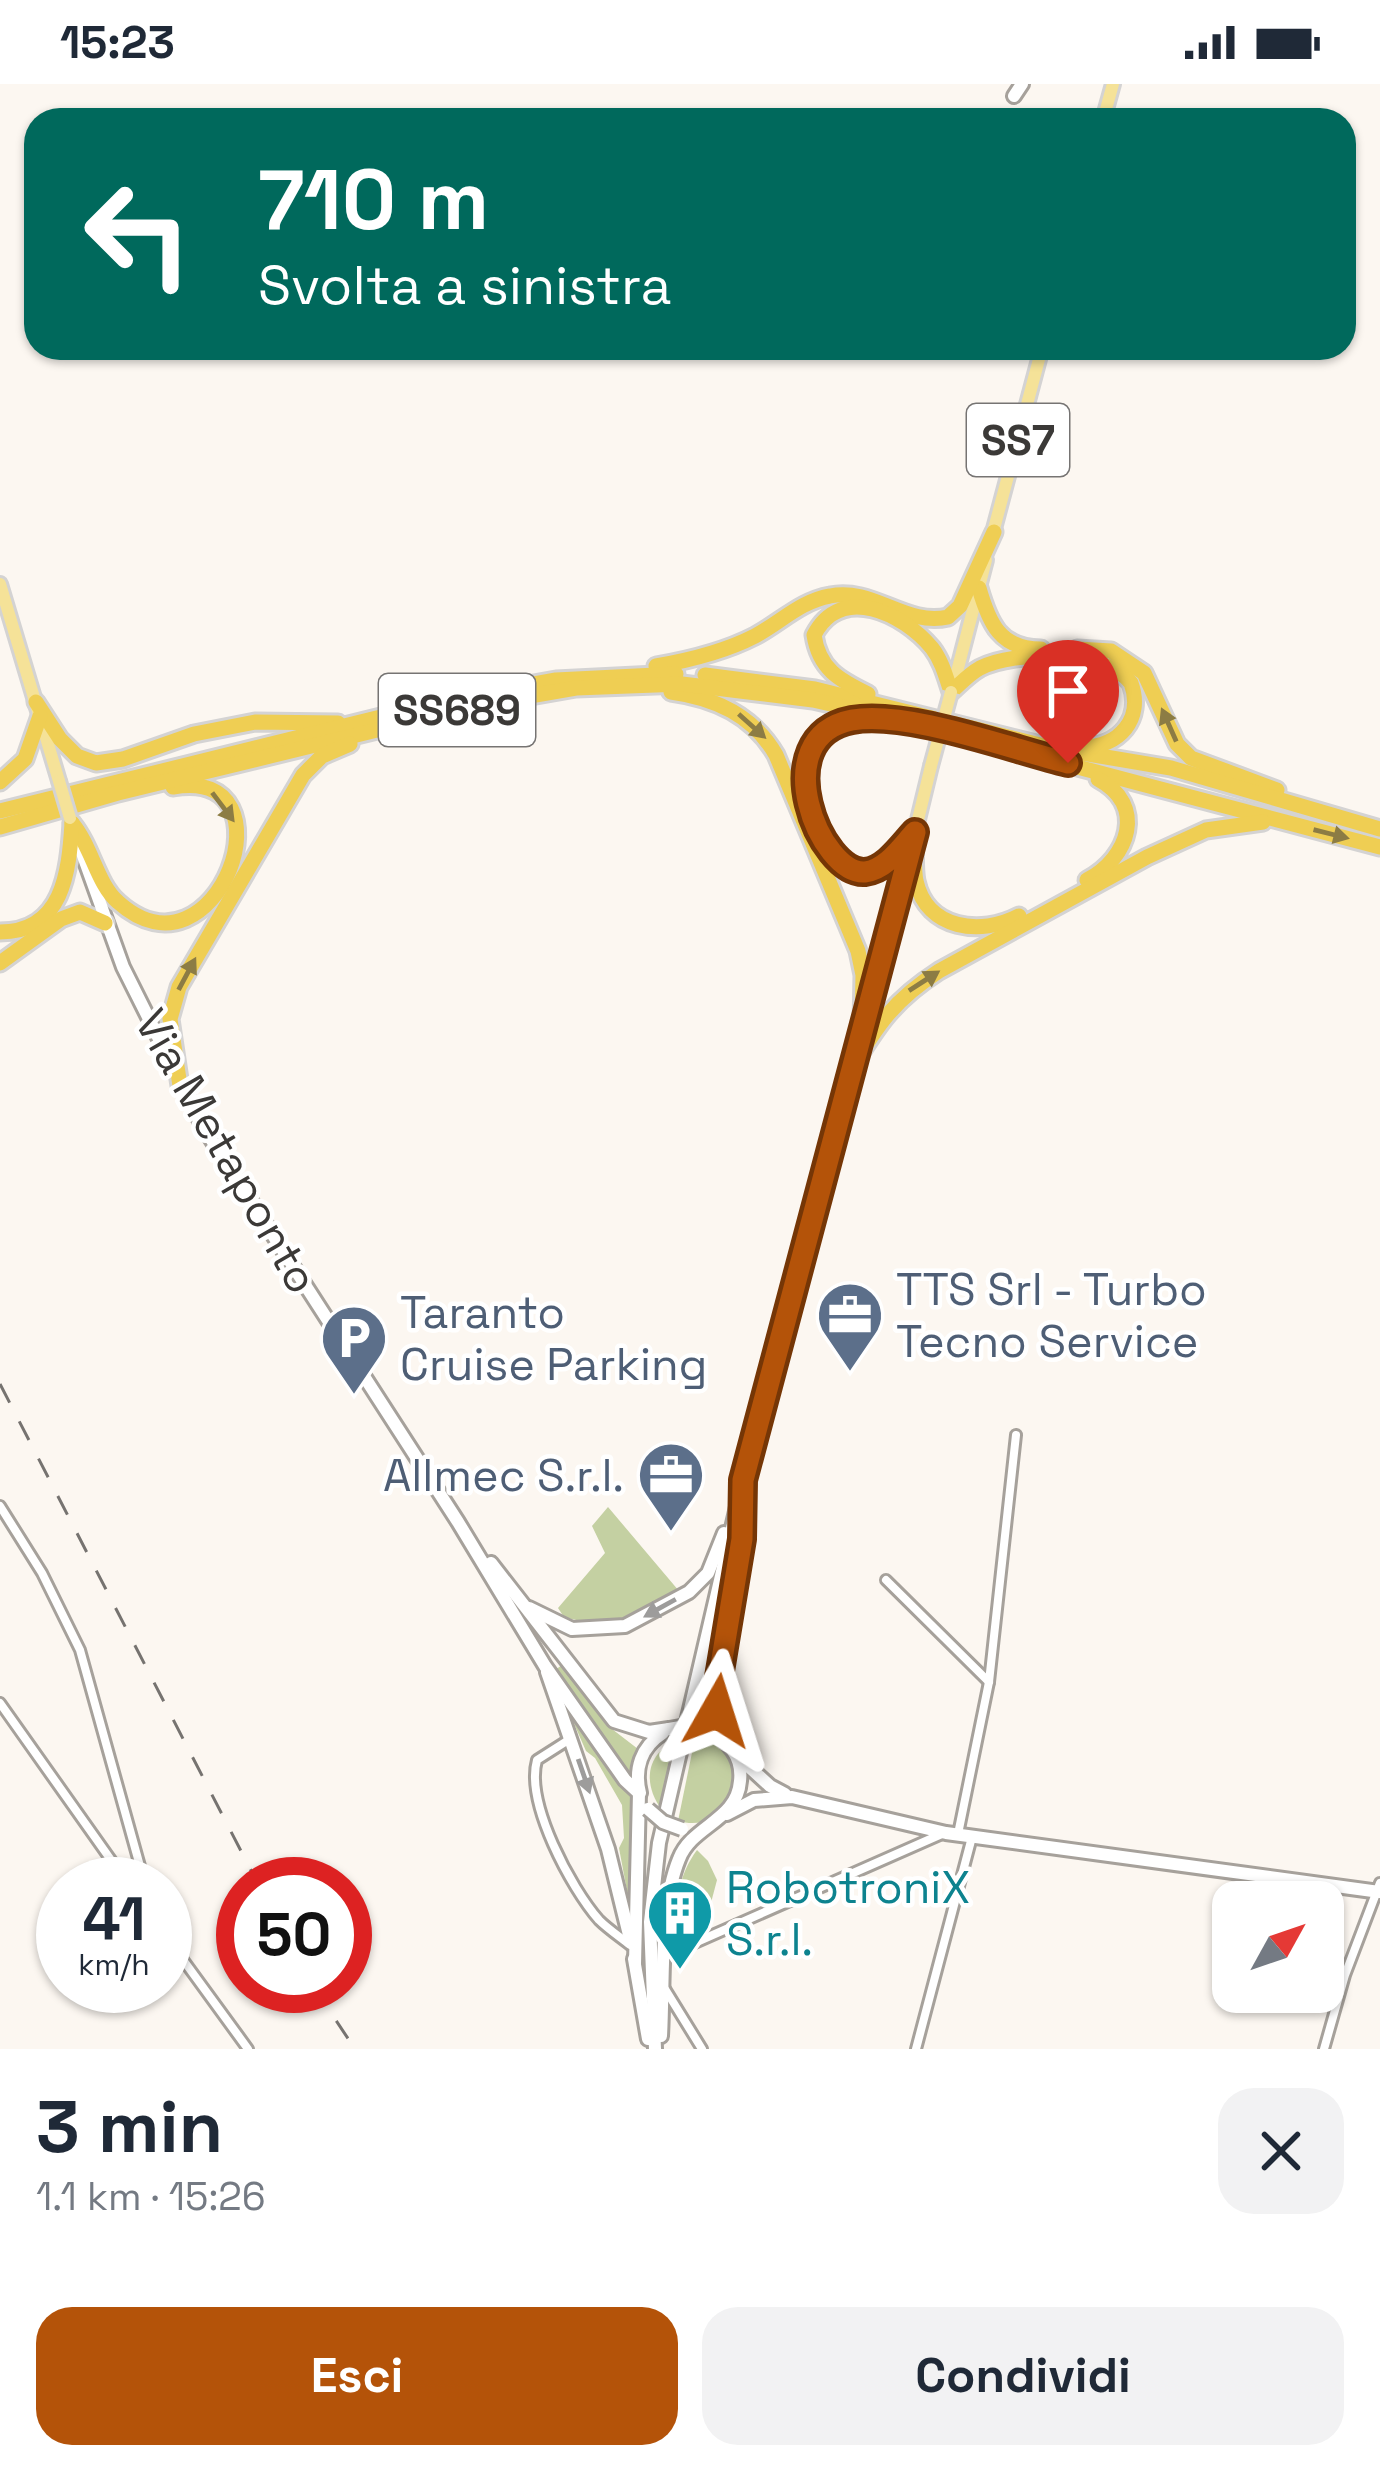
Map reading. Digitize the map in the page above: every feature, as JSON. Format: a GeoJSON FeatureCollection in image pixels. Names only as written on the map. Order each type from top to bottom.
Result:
{"type":"FeatureCollection","features":[{"type":"Feature","properties":{"kind":"highway"},"geometry":{"type":"LineString","coordinates":[[604,680],[730,648],[825,596],[849,593],[917,618],[948,617],[960,605],[994,532]]}},
{"type":"Feature","properties":{"kind":"highway"},"geometry":{"type":"LineString","coordinates":[[979,588],[990,625],[1005,640],[1024,649],[1111,651],[1130,660],[1144,673],[1178,744],[1192,758],[1340,818]]}},
{"type":"Feature","properties":{"kind":"highway"},"geometry":{"type":"LineString","coordinates":[[897,713],[826,670],[814,635],[833,610],[868,607],[916,632],[934,651],[951,692],[976,670],[1030,657],[1090,660],[1125,675],[1136,702],[1134,716],[1121,735],[1096,747],[1052,748]]}},
{"type":"Feature","properties":{"kind":"highway","name":"SS689"},"geometry":{"type":"LineString","coordinates":[[0,811],[462,697],[604,680],[731,676],[815,689],[925,721]]}},
{"type":"Feature","properties":{"kind":"highway"},"geometry":{"type":"LineString","coordinates":[[604,680],[621,692],[673,692],[710,700],[741,716],[765,737],[785,773],[858,951],[863,975],[862,1026]]}},
{"type":"Feature","properties":{"kind":"highway","name":"SS689"},"geometry":{"type":"LineString","coordinates":[[0,830],[26,818],[381,728],[604,680]]}},
{"type":"Feature","properties":{"kind":"highway"},"geometry":{"type":"LineString","coordinates":[[38,709],[77,756],[96,763],[123,759],[194,734],[255,722],[353,724]]}},
{"type":"Feature","properties":{"kind":"highway"},"geometry":{"type":"LineString","coordinates":[[0,782],[26,759],[38,709]]}},
{"type":"Feature","properties":{"kind":"highway"},"geometry":{"type":"LineString","coordinates":[[897,713],[834,726],[807,756],[803,777],[821,834],[849,868],[864,872],[878,868],[915,832]]}},
{"type":"Feature","properties":{"kind":"highway"},"geometry":{"type":"LineString","coordinates":[[925,721],[1171,768],[1380,829]]}},
{"type":"Feature","properties":{"kind":"highway"},"geometry":{"type":"LineString","coordinates":[[925,721],[1380,847]]}},
{"type":"Feature","properties":{"kind":"highway"},"geometry":{"type":"LineString","coordinates":[[180,1086],[170,1019],[186,974],[303,775],[322,756],[381,728]]}},
{"type":"Feature","properties":{"kind":"highway"},"geometry":{"type":"LineString","coordinates":[[915,832],[915,879],[923,900],[936,915],[954,925],[978,929],[1006,923],[1099,874],[1122,851],[1130,830],[1126,807],[1111,785],[1068,763]]}},
{"type":"Feature","properties":{"kind":"highway"},"geometry":{"type":"LineString","coordinates":[[71,820],[88,844],[107,891],[128,910],[166,921],[205,907],[223,885],[237,850],[238,831],[227,804],[200,786],[138,796],[118,794]]}},
{"type":"Feature","properties":{"kind":"highway"},"geometry":{"type":"LineString","coordinates":[[0,932],[33,924],[56,904],[70,862],[71,820]]}},
{"type":"Feature","properties":{"kind":"highway"},"geometry":{"type":"LineString","coordinates":[[851,1070],[882,1016],[907,991],[939,970],[1206,830],[1246,822],[1283,822]]}},
{"type":"Feature","properties":{"kind":"highway"},"geometry":{"type":"LineString","coordinates":[[0,963],[61,919],[80,912],[105,923]]}},
{"type":"Feature","properties":{"kind":"main road","name":"SS7"},"geometry":{"type":"LineString","coordinates":[[951,692],[1039,360]]}},
{"type":"Feature","properties":{"kind":"main road"},"geometry":{"type":"LineString","coordinates":[[0,584],[71,820]]}},
{"type":"Feature","properties":{"kind":"main road"},"geometry":{"type":"LineString","coordinates":[[655,2049],[650,1922],[659,1843],[743,1480],[951,692]]}},
{"type":"Feature","properties":{"kind":"main road","name":"Via Metaponto"},"geometry":{"type":"LineString","coordinates":[[71,820],[105,923],[180,1086],[240,1188],[458,1522]]}},
{"type":"Feature","properties":{"kind":"main road"},"geometry":{"type":"LineString","coordinates":[[525,1606],[572,1629],[600,1630],[625,1626],[669,1604],[708,1573],[743,1480]]}},
{"type":"Feature","properties":{"kind":"main road"},"geometry":{"type":"LineString","coordinates":[[723,1738],[717,1689],[742,1539],[743,1480]]}},
{"type":"Feature","properties":{"kind":"main road"},"geometry":{"type":"LineString","coordinates":[[458,1522],[614,1721],[649,1732],[686,1726],[708,1729],[770,1786],[792,1797],[959,1834],[1379,1889]]}},
{"type":"Feature","properties":{"kind":"main road"},"geometry":{"type":"LineString","coordinates":[[458,1522],[544,1666],[648,1809],[682,1829],[712,1824]]}},
{"type":"Feature","properties":{"kind":"main road"},"geometry":{"type":"LineString","coordinates":[[544,1666],[608,1849],[655,2049]]}},
{"type":"Feature","properties":{"kind":"main road"},"geometry":{"type":"LineString","coordinates":[[635,1963],[637,1774],[643,1753],[669,1730]]}},
{"type":"Feature","properties":{"kind":"main road"},"geometry":{"type":"LineString","coordinates":[[727,1814],[740,1786],[735,1754]]}},
{"type":"Feature","properties":{"kind":"main road"},"geometry":{"type":"LineString","coordinates":[[655,2049],[680,1856],[727,1814],[754,1800],[792,1797]]}},
{"type":"Feature","properties":{"kind":"street"},"geometry":{"type":"LineString","coordinates":[[916,2049],[989,1682],[1016,1435]]}},
{"type":"Feature","properties":{"kind":"street"},"geometry":{"type":"LineString","coordinates":[[0,1506],[42,1573],[80,1650],[138,1857]]}},
{"type":"Feature","properties":{"kind":"street"},"geometry":{"type":"LineString","coordinates":[[886,1580],[989,1682]]}},
{"type":"Feature","properties":{"kind":"street"},"geometry":{"type":"LineString","coordinates":[[0,1702],[109,1857]]}},
{"type":"Feature","properties":{"kind":"street"},"geometry":{"type":"LineString","coordinates":[[571,1738],[537,1760],[534,1770],[542,1813],[558,1853],[600,1922],[631,1945]]}},
{"type":"Feature","properties":{"kind":"street"},"geometry":{"type":"LineString","coordinates":[[665,1956],[959,1834]]}},
{"type":"Feature","properties":{"kind":"street"},"geometry":{"type":"LineString","coordinates":[[1324,2049],[1345,1975],[1379,1889]]}},
{"type":"Feature","properties":{"kind":"street"},"geometry":{"type":"LineString","coordinates":[[668,1929],[679,1941],[693,1944]]}},
{"type":"Feature","properties":{"kind":"street"},"geometry":{"type":"LineString","coordinates":[[192,1971],[248,2049]]}},
{"type":"Feature","properties":{"kind":"street"},"geometry":{"type":"LineString","coordinates":[[664,1986],[702,2049]]}},
{"type":"Feature","properties":{"kind":"green space"},"geometry":{"type":"Polygon","coordinates":[[[608,1507],[679,1591],[612,1622],[564,1617],[558,1608],[605,1553],[592,1526],[608,1507]]]}},
{"type":"Feature","properties":{"kind":"green space"},"geometry":{"type":"Polygon","coordinates":[[[562,1665],[612,1729],[638,1749],[629,1776],[555,1670],[562,1665]]]}},
{"type":"Feature","properties":{"kind":"green space"},"geometry":{"type":"Polygon","coordinates":[[[564,1701],[631,1796],[630,1907],[619,1848],[624,1838],[622,1805],[595,1758],[586,1751],[564,1701]]]}},
{"type":"Feature","properties":{"kind":"green space"},"geometry":{"type":"Polygon","coordinates":[[[695,1738],[715,1744],[728,1755],[735,1771],[728,1804],[699,1823],[678,1821],[695,1738]]]}},
{"type":"Feature","properties":{"kind":"green space"},"geometry":{"type":"Polygon","coordinates":[[[676,1741],[662,1810],[652,1790],[650,1771],[658,1754],[676,1741]]]}},
{"type":"Feature","properties":{"kind":"green space"},"geometry":{"type":"Polygon","coordinates":[[[697,1850],[717,1880],[708,1914],[695,1934],[685,1935],[676,1925],[678,1895],[697,1850]]]}},
{"type":"Feature","properties":{"kind":"railway"},"geometry":{"type":"LineString","coordinates":[[0,1384],[244,1857]]}},
{"type":"Feature","properties":{"kind":"railway"},"geometry":{"type":"LineString","coordinates":[[331,2013],[355,2049]]}},
{"type":"Feature","properties":{"kind":"place","name":"TTS Srl - Turbo Tecno Service"},"geometry":{"type":"Point","coordinates":[850,1374]}},
{"type":"Feature","properties":{"kind":"place","name":"Taranto Cruise Parking"},"geometry":{"type":"Point","coordinates":[354,1397]}},
{"type":"Feature","properties":{"kind":"place","name":"Allmec S.r.l."},"geometry":{"type":"Point","coordinates":[671,1534]}},
{"type":"Feature","properties":{"kind":"place","name":"RobotroniX S.r.l."},"geometry":{"type":"Point","coordinates":[680,1972]}},
{"type":"Feature","properties":{"kind":"route"},"geometry":{"type":"LineString","coordinates":[[717,1711],[742,1539],[743,1480],[915,832],[878,868],[864,872],[849,868],[821,834],[807,800],[803,777],[807,756],[834,726],[853,720],[896,719],[1068,763]]}}]}
